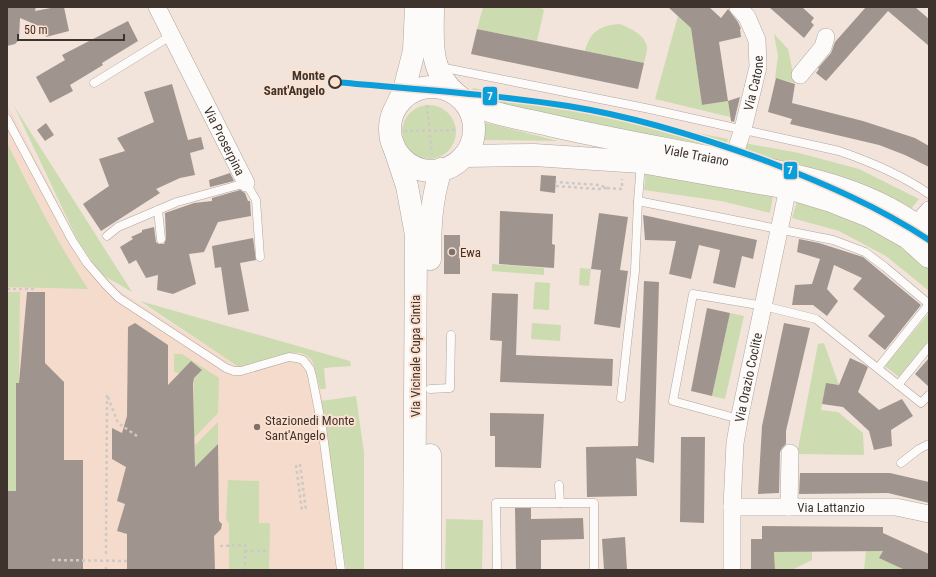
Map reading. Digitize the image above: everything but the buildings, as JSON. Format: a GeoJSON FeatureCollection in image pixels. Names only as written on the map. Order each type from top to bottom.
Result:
{"type":"FeatureCollection","features":[{"type":"Feature","properties":{"kind":"main road"},"geometry":{"type":"LineString","coordinates":[[397,105],[404,90],[414,52],[416,7]]}},
{"type":"Feature","properties":{"kind":"main road"},"geometry":{"type":"LineString","coordinates":[[398,137],[402,158],[414,166],[431,170],[437,164],[450,167],[464,156],[473,139],[474,122],[469,109],[441,76],[435,66],[433,7]]}},
{"type":"Feature","properties":{"kind":"main road"},"geometry":{"type":"LineString","coordinates":[[397,105],[406,95],[419,89],[437,87],[447,89],[456,94]]}},
{"type":"Feature","properties":{"kind":"main road","name":"Viale Traiano"},"geometry":{"type":"LineString","coordinates":[[456,94],[479,108],[729,170],[790,181],[831,201],[869,216],[920,227],[929,257]]}},
{"type":"Feature","properties":{"kind":"main road","name":"Via Vicinale Cupa Cintia"},"geometry":{"type":"LineString","coordinates":[[397,105],[391,118],[390,132],[398,137],[416,235],[414,570]]}},
{"type":"Feature","properties":{"kind":"main road","name":"Viale Traiano"},"geometry":{"type":"LineString","coordinates":[[464,156],[534,155],[641,162],[729,170]]}},
{"type":"Feature","properties":{"kind":"main road","name":"Via Vicinale Cupa Cintia"},"geometry":{"type":"LineString","coordinates":[[430,570],[430,222],[437,164]]}},
{"type":"Feature","properties":{"kind":"street","name":"Via Proserpina"},"geometry":{"type":"LineString","coordinates":[[157,7],[246,183]]}},
{"type":"Feature","properties":{"kind":"street","name":"Via Catone"},"geometry":{"type":"LineString","coordinates":[[729,170],[743,129],[758,67],[757,40],[747,17],[738,7]]}},
{"type":"Feature","properties":{"kind":"street"},"geometry":{"type":"LineString","coordinates":[[800,75],[823,47],[826,37]]}},
{"type":"Feature","properties":{"kind":"street","name":"Via Orazio Coclite"},"geometry":{"type":"LineString","coordinates":[[732,570],[732,507],[739,419],[790,181]]}},
{"type":"Feature","properties":{"kind":"street"},"geometry":{"type":"LineString","coordinates":[[789,507],[790,453]]}},
{"type":"Feature","properties":{"kind":"street","name":"Via Lattanzio"},"geometry":{"type":"LineString","coordinates":[[732,507],[896,507],[929,514]]}},
{"type":"Feature","properties":{"kind":"lane"},"geometry":{"type":"LineString","coordinates":[[94,83],[172,35]]}},
{"type":"Feature","properties":{"kind":"lane"},"geometry":{"type":"LineString","coordinates":[[435,66],[743,129],[839,151],[869,161],[929,194]]}},
{"type":"Feature","properties":{"kind":"lane"},"geometry":{"type":"LineString","coordinates":[[7,119],[76,246],[87,263],[119,298],[226,368],[234,371],[241,371],[289,357],[296,358],[307,364],[312,376],[322,427],[341,570]]}},
{"type":"Feature","properties":{"kind":"lane"},"geometry":{"type":"LineString","coordinates":[[621,398],[635,271],[641,162]]}},
{"type":"Feature","properties":{"kind":"lane"},"geometry":{"type":"LineString","coordinates":[[246,183],[256,200],[260,257]]}},
{"type":"Feature","properties":{"kind":"lane","name":"Via Proserpina"},"geometry":{"type":"LineString","coordinates":[[107,236],[118,227],[177,202],[246,183]]}},
{"type":"Feature","properties":{"kind":"lane"},"geometry":{"type":"LineString","coordinates":[[638,200],[833,240],[865,252],[886,267],[929,304],[878,368]]}},
{"type":"Feature","properties":{"kind":"lane"},"geometry":{"type":"LineString","coordinates":[[158,210],[161,239]]}},
{"type":"Feature","properties":{"kind":"lane"},"geometry":{"type":"LineString","coordinates":[[739,419],[673,401],[693,294],[764,306],[816,319],[921,403],[929,395]]}},
{"type":"Feature","properties":{"kind":"lane"},"geometry":{"type":"LineString","coordinates":[[430,389],[450,388],[451,335]]}},
{"type":"Feature","properties":{"kind":"lane"},"geometry":{"type":"LineString","coordinates":[[898,385],[929,347]]}},
{"type":"Feature","properties":{"kind":"lane"},"geometry":{"type":"LineString","coordinates":[[901,464],[919,449],[929,444]]}},
{"type":"Feature","properties":{"kind":"lane"},"geometry":{"type":"LineString","coordinates":[[559,485],[560,503]]}},
{"type":"Feature","properties":{"kind":"lane"},"geometry":{"type":"LineString","coordinates":[[497,570],[496,503],[594,503],[594,570]]}},
{"type":"Feature","properties":{"kind":"path"},"geometry":{"type":"LineString","coordinates":[[427,104],[430,130],[437,164]]}},
{"type":"Feature","properties":{"kind":"path"},"geometry":{"type":"LineString","coordinates":[[398,137],[430,130],[457,130]]}},
{"type":"Feature","properties":{"kind":"path"},"geometry":{"type":"LineString","coordinates":[[556,184],[599,185],[607,188],[622,190],[623,178]]}},
{"type":"Feature","properties":{"kind":"path"},"geometry":{"type":"LineString","coordinates":[[7,289],[34,289]]}},
{"type":"Feature","properties":{"kind":"path"},"geometry":{"type":"LineString","coordinates":[[106,554],[107,395],[118,422],[137,436]]}},
{"type":"Feature","properties":{"kind":"path"},"geometry":{"type":"LineString","coordinates":[[298,465],[304,511]]}},
{"type":"Feature","properties":{"kind":"path"},"geometry":{"type":"LineString","coordinates":[[220,546],[245,545],[245,570]]}},
{"type":"Feature","properties":{"kind":"path"},"geometry":{"type":"LineString","coordinates":[[245,551],[268,551]]}},
{"type":"Feature","properties":{"kind":"path"},"geometry":{"type":"LineString","coordinates":[[52,560],[127,561]]}},
{"type":"Feature","properties":{"kind":"path"},"geometry":{"type":"LineString","coordinates":[[106,565],[106,570]]}},
{"type":"Feature","properties":{"kind":"shaded area"},"geometry":{"type":"Polygon","coordinates":[[[7,104],[78,241],[117,289],[224,357],[312,354],[331,433],[334,541],[339,570],[7,570],[7,104]]]}},
{"type":"Feature","properties":{"kind":"green space"},"geometry":{"type":"Polygon","coordinates":[[[483,7],[540,7],[544,10],[537,41],[477,29],[483,7]]]}},
{"type":"Feature","properties":{"kind":"green space"},"geometry":{"type":"Polygon","coordinates":[[[678,16],[691,28],[702,105],[728,101],[730,117],[655,99],[678,16]]]}},
{"type":"Feature","properties":{"kind":"green space"},"geometry":{"type":"Polygon","coordinates":[[[620,24],[636,32],[646,42],[647,47],[644,63],[585,51],[593,34],[601,28],[620,24]]]}},
{"type":"Feature","properties":{"kind":"green space"},"geometry":{"type":"Polygon","coordinates":[[[774,34],[788,49],[795,83],[775,78],[778,56],[774,34]]]}},
{"type":"Feature","properties":{"kind":"green space"},"geometry":{"type":"Polygon","coordinates":[[[473,88],[728,139],[724,152],[528,113],[470,96],[473,88]]]}},
{"type":"Feature","properties":{"kind":"green space"},"geometry":{"type":"Polygon","coordinates":[[[424,105],[434,105],[444,109],[452,117],[456,127],[456,137],[452,147],[444,155],[434,159],[424,159],[414,155],[406,147],[402,137],[402,127],[406,117],[414,109],[424,105]]]}},
{"type":"Feature","properties":{"kind":"green space"},"geometry":{"type":"Polygon","coordinates":[[[14,106],[132,292],[101,274],[78,241],[14,106]]]}},
{"type":"Feature","properties":{"kind":"green space"},"geometry":{"type":"Polygon","coordinates":[[[483,122],[558,141],[482,140],[483,122]]]}},
{"type":"Feature","properties":{"kind":"green space"},"geometry":{"type":"Polygon","coordinates":[[[7,143],[35,199],[88,289],[7,287],[7,143]]]}},
{"type":"Feature","properties":{"kind":"green space"},"geometry":{"type":"Polygon","coordinates":[[[744,143],[799,153],[859,169],[919,199],[911,209],[742,155],[744,143]]]}},
{"type":"Feature","properties":{"kind":"green space"},"geometry":{"type":"Polygon","coordinates":[[[646,171],[773,196],[770,213],[721,201],[644,190],[646,171]]]}},
{"type":"Feature","properties":{"kind":"green space"},"geometry":{"type":"Polygon","coordinates":[[[797,202],[843,215],[896,240],[929,269],[929,291],[886,256],[839,231],[792,218],[797,202]]]}},
{"type":"Feature","properties":{"kind":"green space"},"geometry":{"type":"Polygon","coordinates":[[[492,264],[544,268],[544,275],[492,271],[492,264]]]}},
{"type":"Feature","properties":{"kind":"green space"},"geometry":{"type":"Polygon","coordinates":[[[580,268],[591,269],[589,286],[579,285],[580,268]]]}},
{"type":"Feature","properties":{"kind":"green space"},"geometry":{"type":"Polygon","coordinates":[[[535,282],[550,283],[549,310],[533,309],[535,282]]]}},
{"type":"Feature","properties":{"kind":"green space"},"geometry":{"type":"Polygon","coordinates":[[[7,292],[20,292],[19,383],[16,383],[16,491],[7,491],[7,292]]]}},
{"type":"Feature","properties":{"kind":"green space"},"geometry":{"type":"Polygon","coordinates":[[[140,301],[350,361],[351,366],[324,368],[326,389],[320,389],[311,359],[305,355],[297,353],[288,353],[268,359],[245,371],[140,301]]]}},
{"type":"Feature","properties":{"kind":"green space"},"geometry":{"type":"Polygon","coordinates":[[[730,313],[744,316],[725,399],[712,396],[730,313]]]}},
{"type":"Feature","properties":{"kind":"green space"},"geometry":{"type":"Polygon","coordinates":[[[929,313],[929,340],[899,377],[885,366],[929,313]]]}},
{"type":"Feature","properties":{"kind":"green space"},"geometry":{"type":"Polygon","coordinates":[[[532,323],[561,325],[560,341],[531,339],[532,323]]]}},
{"type":"Feature","properties":{"kind":"green space"},"geometry":{"type":"Polygon","coordinates":[[[824,343],[839,385],[826,384],[821,410],[838,412],[863,433],[864,455],[797,454],[818,344],[824,343]]]}},
{"type":"Feature","properties":{"kind":"green space"},"geometry":{"type":"Polygon","coordinates":[[[174,354],[182,354],[219,378],[218,413],[194,438],[194,378],[202,370],[191,362],[180,384],[179,373],[174,372],[174,354]]]}},
{"type":"Feature","properties":{"kind":"green space"},"geometry":{"type":"Polygon","coordinates":[[[356,396],[364,453],[364,570],[346,570],[321,401],[356,396]]]}},
{"type":"Feature","properties":{"kind":"green space"},"geometry":{"type":"Polygon","coordinates":[[[218,422],[218,444],[195,467],[195,445],[218,422]]]}},
{"type":"Feature","properties":{"kind":"green space"},"geometry":{"type":"Polygon","coordinates":[[[228,480],[259,481],[259,523],[270,523],[269,570],[229,570],[229,524],[226,518],[228,480]]]}},
{"type":"Feature","properties":{"kind":"green space"},"geometry":{"type":"Polygon","coordinates":[[[446,519],[483,520],[482,570],[445,570],[446,519]]]}},
{"type":"Feature","properties":{"kind":"green space"},"geometry":{"type":"Polygon","coordinates":[[[812,551],[812,560],[793,570],[775,570],[774,552],[812,551]]]}},
{"type":"Feature","properties":{"kind":"green space"},"geometry":{"type":"Polygon","coordinates":[[[866,551],[883,551],[880,558],[905,570],[864,570],[866,551]]]}},
{"type":"Feature","properties":{"kind":"transit line","name":"7"},"geometry":{"type":"LineString","coordinates":[[335,82],[510,98],[568,106],[645,122],[720,145],[769,162],[811,179],[891,217],[929,240]]}},
{"type":"Feature","properties":{"kind":"place","name":"Monte Sant'Angelo"},"geometry":{"type":"Point","coordinates":[335,82]}},
{"type":"Feature","properties":{"kind":"place","name":"Ewa"},"geometry":{"type":"Point","coordinates":[452,252]}},
{"type":"Feature","properties":{"kind":"place","name":"Stazionedi Monte Sant'Angelo"},"geometry":{"type":"Point","coordinates":[257,427]}}]}
